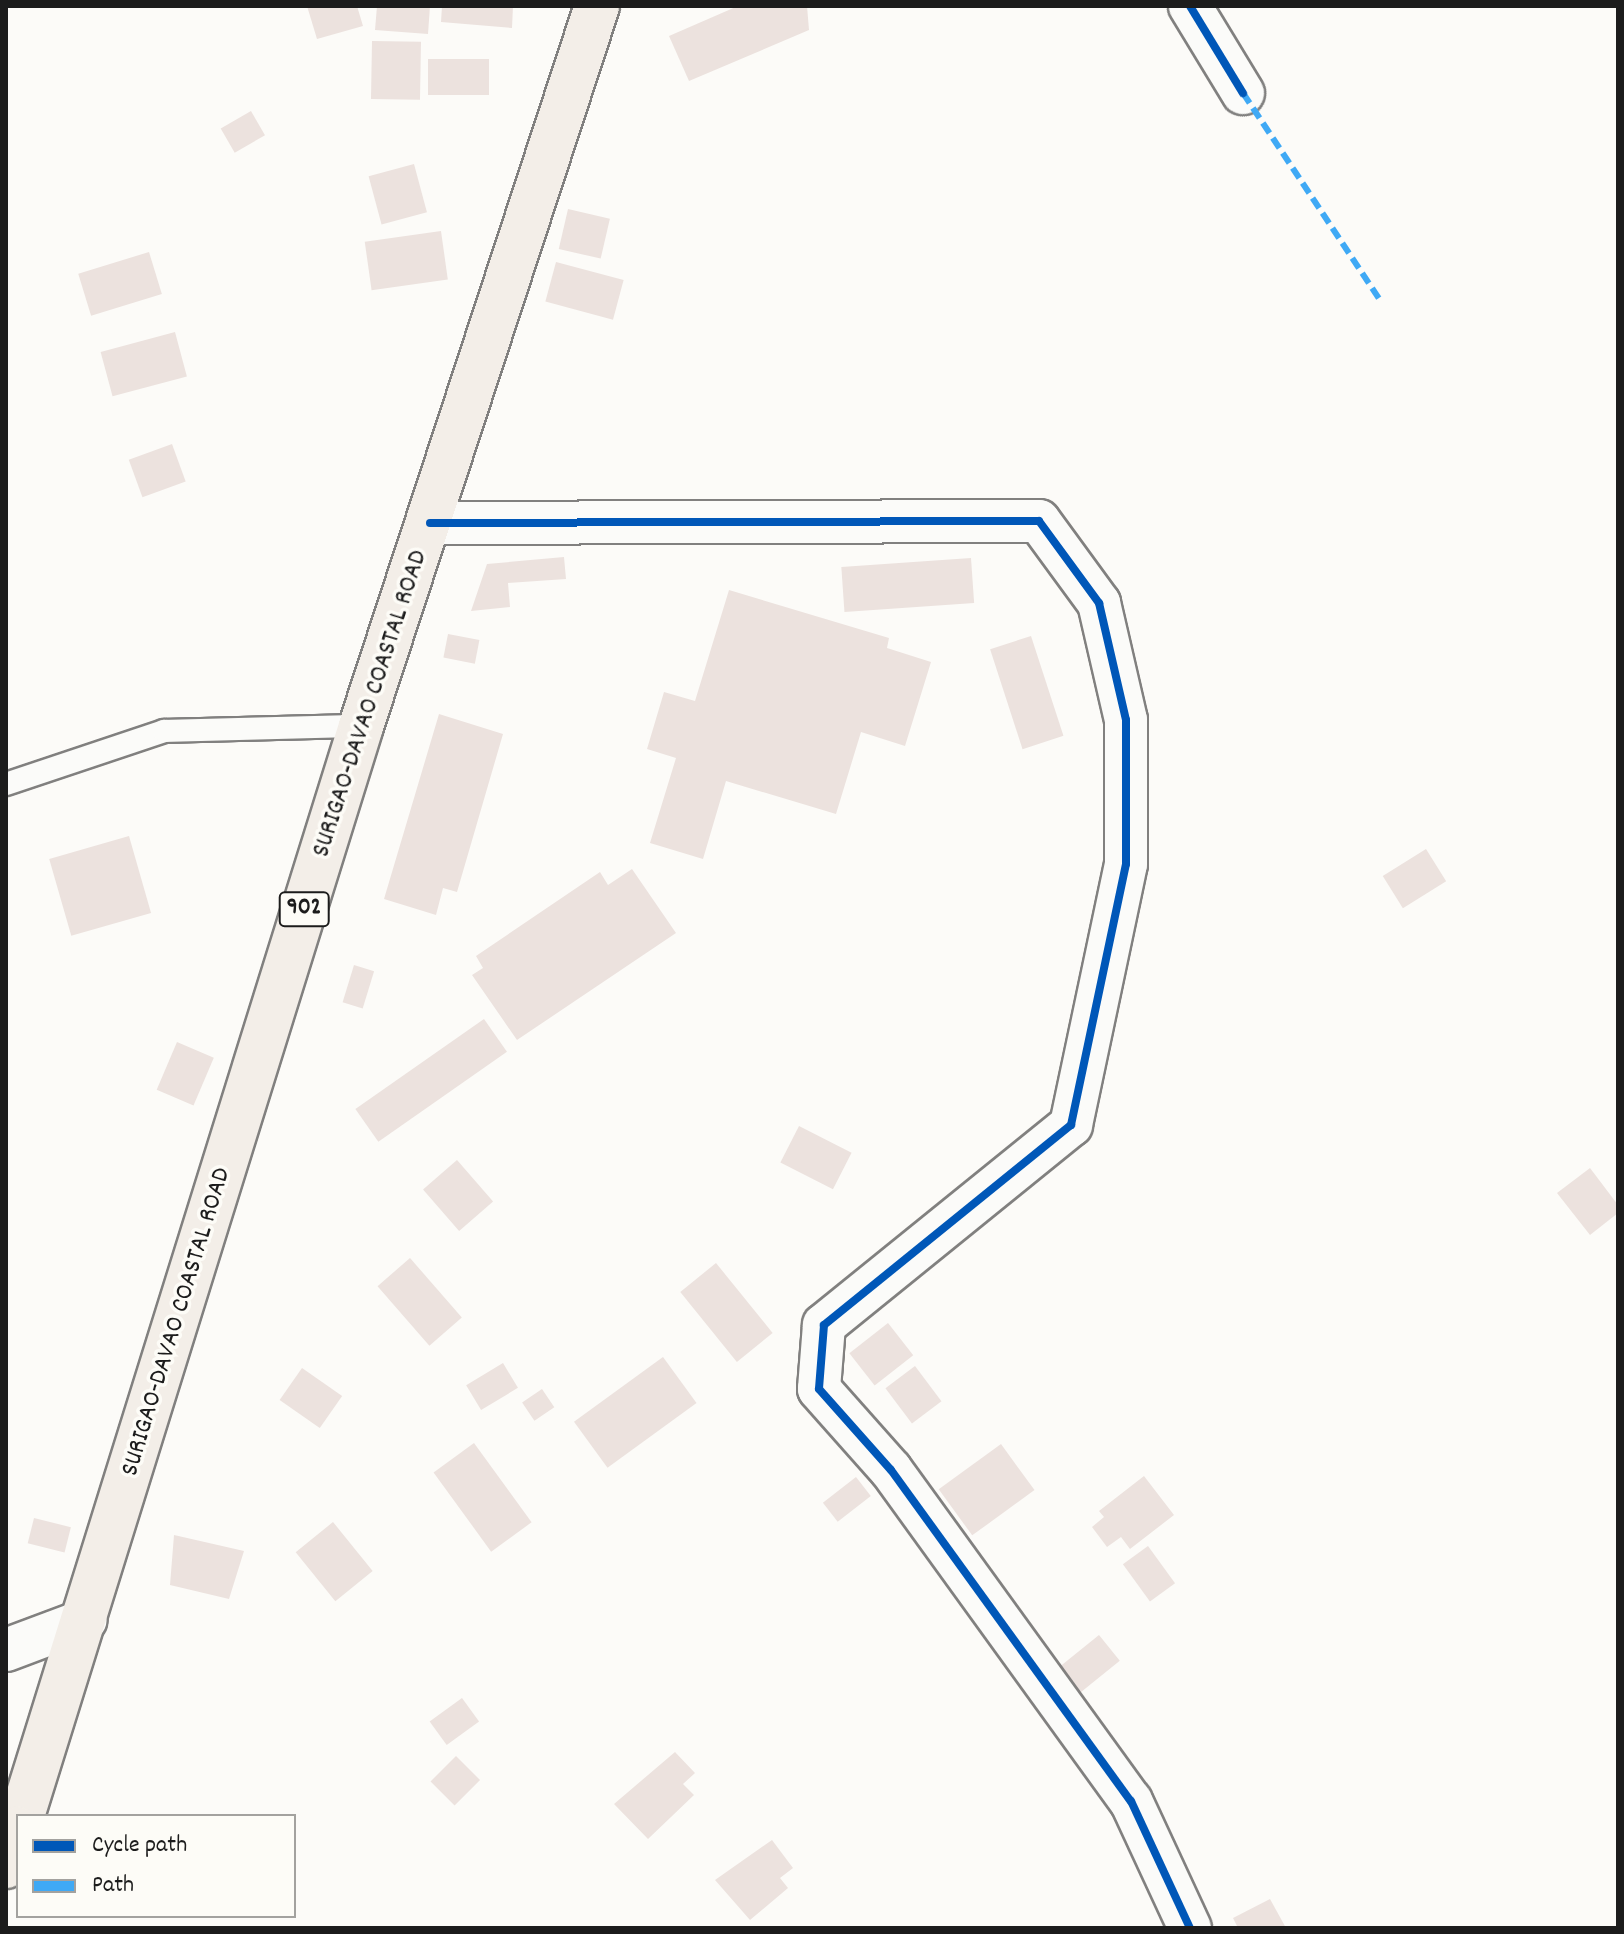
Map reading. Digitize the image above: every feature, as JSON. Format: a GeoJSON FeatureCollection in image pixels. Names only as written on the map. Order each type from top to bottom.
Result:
{"type":"FeatureCollection","features":[{"type":"Feature","properties":{"kind":"highway","name":"SURIGAO-DAVAO COASTAL ROAD"},"geometry":{"type":"LineString","coordinates":[[23,1814],[86,1620],[361,726],[597,6]]}},
{"type":"Feature","properties":{"kind":"highway"},"geometry":{"type":"LineString","coordinates":[[6,1866],[16,1835]]}},
{"type":"Feature","properties":{"kind":"street"},"geometry":{"type":"LineString","coordinates":[[1190,6],[1243,93]]}},
{"type":"Feature","properties":{"kind":"street"},"geometry":{"type":"LineString","coordinates":[[430,523],[1039,521],[1099,603],[1126,720],[1126,864],[1071,1125],[824,1325],[819,1389],[891,1470],[1131,1801],[1190,1928]]}},
{"type":"Feature","properties":{"kind":"street"},"geometry":{"type":"LineString","coordinates":[[6,1650],[86,1620]]}},
{"type":"Feature","properties":{"kind":"lane"},"geometry":{"type":"LineString","coordinates":[[6,784],[164,731],[361,726]]}},
{"type":"Feature","properties":{"kind":"building"},"geometry":{"type":"Polygon","coordinates":[[[307,6],[357,6],[363,26],[317,39],[307,6]]]}},
{"type":"Feature","properties":{"kind":"building"},"geometry":{"type":"Polygon","coordinates":[[[377,6],[430,6],[428,34],[375,30],[377,6]]]}},
{"type":"Feature","properties":{"kind":"building"},"geometry":{"type":"Polygon","coordinates":[[[442,6],[513,6],[512,28],[441,22],[442,6]]]}},
{"type":"Feature","properties":{"kind":"building"},"geometry":{"type":"Polygon","coordinates":[[[738,6],[807,6],[809,30],[689,81],[669,36],[738,6]]]}},
{"type":"Feature","properties":{"kind":"building"},"geometry":{"type":"Polygon","coordinates":[[[372,41],[421,42],[420,100],[371,99],[372,41]]]}},
{"type":"Feature","properties":{"kind":"building"},"geometry":{"type":"Polygon","coordinates":[[[428,59],[489,59],[489,95],[428,95],[428,59]]]}},
{"type":"Feature","properties":{"kind":"building"},"geometry":{"type":"Polygon","coordinates":[[[251,111],[265,135],[235,153],[221,128],[251,111]]]}},
{"type":"Feature","properties":{"kind":"building"},"geometry":{"type":"Polygon","coordinates":[[[414,164],[427,212],[382,224],[369,176],[414,164]]]}},
{"type":"Feature","properties":{"kind":"building"},"geometry":{"type":"Polygon","coordinates":[[[568,209],[610,219],[601,259],[559,249],[568,209]]]}},
{"type":"Feature","properties":{"kind":"building"},"geometry":{"type":"Polygon","coordinates":[[[441,231],[448,280],[372,290],[365,242],[441,231]]]}},
{"type":"Feature","properties":{"kind":"building"},"geometry":{"type":"Polygon","coordinates":[[[149,252],[162,294],[91,316],[78,274],[149,252]]]}},
{"type":"Feature","properties":{"kind":"building"},"geometry":{"type":"Polygon","coordinates":[[[556,262],[624,280],[613,320],[545,302],[556,262]]]}},
{"type":"Feature","properties":{"kind":"building"},"geometry":{"type":"Polygon","coordinates":[[[175,332],[187,376],[113,396],[101,352],[175,332]]]}},
{"type":"Feature","properties":{"kind":"building"},"geometry":{"type":"Polygon","coordinates":[[[172,444],[186,482],[142,497],[129,460],[172,444]]]}},
{"type":"Feature","properties":{"kind":"building"},"geometry":{"type":"Polygon","coordinates":[[[564,557],[566,579],[508,583],[510,607],[471,611],[487,564],[564,557]]]}},
{"type":"Feature","properties":{"kind":"building"},"geometry":{"type":"Polygon","coordinates":[[[971,558],[974,603],[844,612],[841,567],[971,558]]]}},
{"type":"Feature","properties":{"kind":"building"},"geometry":{"type":"Polygon","coordinates":[[[729,590],[889,638],[887,648],[931,662],[905,746],[861,732],[836,814],[726,781],[703,859],[650,843],[676,758],[647,749],[664,692],[695,701],[729,590]]]}},
{"type":"Feature","properties":{"kind":"building"},"geometry":{"type":"Polygon","coordinates":[[[448,634],[479,640],[475,664],[443,658],[448,634]]]}},
{"type":"Feature","properties":{"kind":"building"},"geometry":{"type":"Polygon","coordinates":[[[1031,636],[1063,736],[1023,749],[990,649],[1031,636]]]}},
{"type":"Feature","properties":{"kind":"building"},"geometry":{"type":"Polygon","coordinates":[[[439,714],[503,734],[457,892],[443,888],[436,915],[384,899],[439,714]]]}},
{"type":"Feature","properties":{"kind":"building"},"geometry":{"type":"Polygon","coordinates":[[[129,836],[151,913],[71,936],[49,859],[129,836]]]}},
{"type":"Feature","properties":{"kind":"building"},"geometry":{"type":"Polygon","coordinates":[[[1426,849],[1446,881],[1403,908],[1383,876],[1426,849]]]}},
{"type":"Feature","properties":{"kind":"building"},"geometry":{"type":"Polygon","coordinates":[[[632,869],[676,933],[517,1040],[472,975],[483,968],[476,956],[600,872],[608,885],[632,869]]]}},
{"type":"Feature","properties":{"kind":"building"},"geometry":{"type":"Polygon","coordinates":[[[354,965],[374,971],[363,1008],[343,1002],[354,965]]]}},
{"type":"Feature","properties":{"kind":"building"},"geometry":{"type":"Polygon","coordinates":[[[484,1019],[507,1052],[378,1142],[355,1109],[484,1019]]]}},
{"type":"Feature","properties":{"kind":"building"},"geometry":{"type":"Polygon","coordinates":[[[177,1042],[214,1058],[194,1105],[157,1090],[177,1042]]]}},
{"type":"Feature","properties":{"kind":"building"},"geometry":{"type":"Polygon","coordinates":[[[799,1126],[852,1153],[833,1189],[780,1163],[799,1126]]]}},
{"type":"Feature","properties":{"kind":"building"},"geometry":{"type":"Polygon","coordinates":[[[457,1160],[493,1202],[459,1231],[423,1190],[457,1160]]]}},
{"type":"Feature","properties":{"kind":"building"},"geometry":{"type":"Polygon","coordinates":[[[1590,1168],[1618,1205],[1618,1213],[1590,1235],[1557,1193],[1590,1168]]]}},
{"type":"Feature","properties":{"kind":"building"},"geometry":{"type":"Polygon","coordinates":[[[410,1258],[462,1318],[429,1346],[378,1286],[410,1258]]]}},
{"type":"Feature","properties":{"kind":"building"},"geometry":{"type":"Polygon","coordinates":[[[716,1263],[773,1333],[737,1362],[680,1292],[716,1263]]]}},
{"type":"Feature","properties":{"kind":"building"},"geometry":{"type":"Polygon","coordinates":[[[888,1323],[913,1355],[875,1385],[849,1353],[888,1323]]]}},
{"type":"Feature","properties":{"kind":"building"},"geometry":{"type":"Polygon","coordinates":[[[663,1357],[697,1403],[608,1468],[574,1422],[663,1357]]]}},
{"type":"Feature","properties":{"kind":"building"},"geometry":{"type":"Polygon","coordinates":[[[503,1363],[518,1388],[481,1410],[466,1385],[503,1363]]]}},
{"type":"Feature","properties":{"kind":"building"},"geometry":{"type":"Polygon","coordinates":[[[915,1366],[941,1401],[912,1423],[885,1388],[915,1366]]]}},
{"type":"Feature","properties":{"kind":"building"},"geometry":{"type":"Polygon","coordinates":[[[302,1368],[342,1396],[320,1428],[280,1400],[302,1368]]]}},
{"type":"Feature","properties":{"kind":"building"},"geometry":{"type":"Polygon","coordinates":[[[542,1389],[554,1407],[534,1421],[522,1402],[542,1389]]]}},
{"type":"Feature","properties":{"kind":"building"},"geometry":{"type":"Polygon","coordinates":[[[474,1443],[532,1522],[491,1552],[434,1472],[474,1443]]]}},
{"type":"Feature","properties":{"kind":"building"},"geometry":{"type":"Polygon","coordinates":[[[1001,1444],[1035,1490],[972,1535],[939,1489],[1001,1444]]]}},
{"type":"Feature","properties":{"kind":"building"},"geometry":{"type":"Polygon","coordinates":[[[1144,1476],[1174,1515],[1130,1549],[1121,1537],[1107,1547],[1092,1527],[1104,1517],[1099,1511],[1144,1476]]]}},
{"type":"Feature","properties":{"kind":"building"},"geometry":{"type":"Polygon","coordinates":[[[856,1477],[871,1496],[838,1522],[823,1503],[856,1477]]]}},
{"type":"Feature","properties":{"kind":"building"},"geometry":{"type":"Polygon","coordinates":[[[34,1518],[71,1527],[65,1552],[28,1543],[34,1518]]]}},
{"type":"Feature","properties":{"kind":"building"},"geometry":{"type":"Polygon","coordinates":[[[333,1522],[373,1571],[335,1601],[296,1552],[333,1522]]]}},
{"type":"Feature","properties":{"kind":"building"},"geometry":{"type":"Polygon","coordinates":[[[174,1535],[244,1551],[229,1599],[170,1585],[174,1535]]]}},
{"type":"Feature","properties":{"kind":"building"},"geometry":{"type":"Polygon","coordinates":[[[1148,1546],[1175,1583],[1150,1601],[1123,1564],[1148,1546]]]}},
{"type":"Feature","properties":{"kind":"building"},"geometry":{"type":"Polygon","coordinates":[[[1099,1635],[1120,1661],[1080,1693],[1059,1667],[1099,1635]]]}},
{"type":"Feature","properties":{"kind":"building"},"geometry":{"type":"Polygon","coordinates":[[[462,1698],[479,1721],[447,1745],[430,1722],[462,1698]]]}},
{"type":"Feature","properties":{"kind":"building"},"geometry":{"type":"Polygon","coordinates":[[[675,1752],[695,1773],[683,1784],[694,1795],[648,1839],[614,1804],[675,1752]]]}},
{"type":"Feature","properties":{"kind":"building"},"geometry":{"type":"Polygon","coordinates":[[[456,1756],[480,1780],[455,1805],[431,1781],[456,1756]]]}},
{"type":"Feature","properties":{"kind":"building"},"geometry":{"type":"Polygon","coordinates":[[[772,1840],[793,1868],[780,1878],[788,1888],[750,1920],[715,1880],[772,1840]]]}},
{"type":"Feature","properties":{"kind":"building"},"geometry":{"type":"Polygon","coordinates":[[[1270,1899],[1286,1928],[1238,1928],[1233,1918],[1270,1899]]]}},
{"type":"Feature","properties":{"kind":"marked path"},"geometry":{"type":"LineString","coordinates":[[1243,93],[1380,300]]}},
{"type":"Feature","properties":{"kind":"cycle path"},"geometry":{"type":"LineString","coordinates":[[1190,6],[1243,93]]}},
{"type":"Feature","properties":{"kind":"cycle path"},"geometry":{"type":"LineString","coordinates":[[430,523],[1039,521],[1099,603],[1126,720],[1126,864],[1071,1125],[824,1325],[819,1389],[891,1470],[1131,1801],[1190,1928]]}}]}
